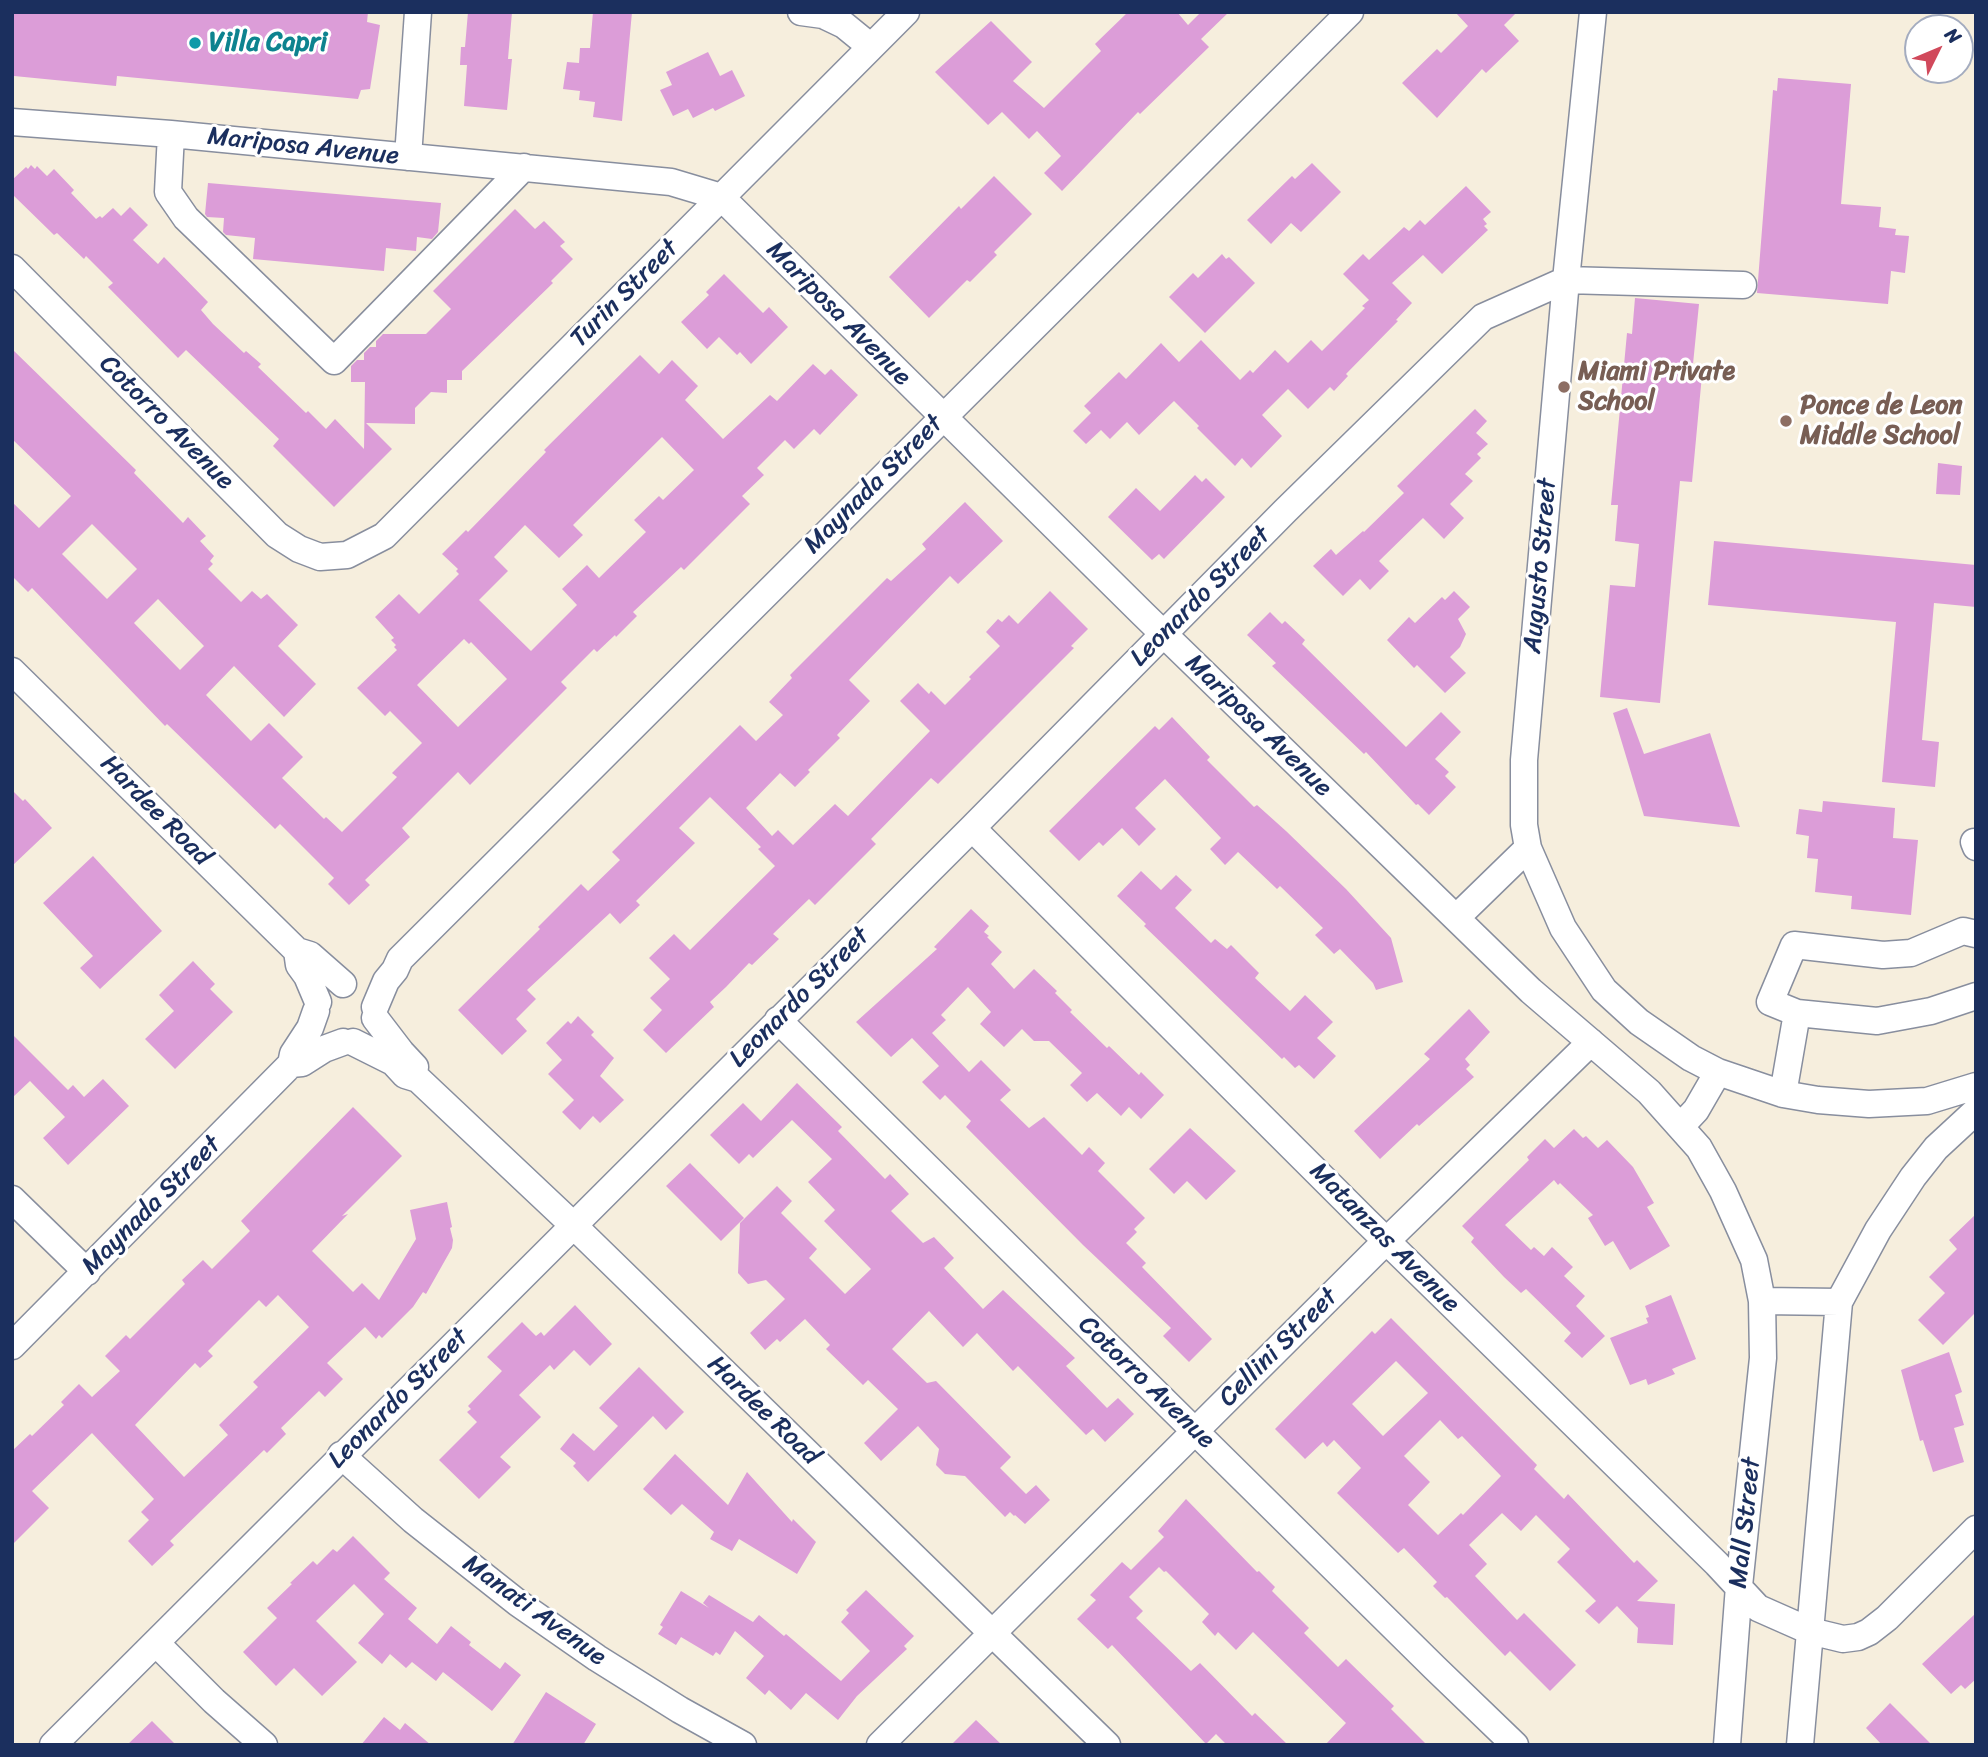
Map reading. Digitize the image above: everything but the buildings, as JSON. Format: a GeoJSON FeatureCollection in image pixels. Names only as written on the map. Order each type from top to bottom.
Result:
{"type":"FeatureCollection","features":[{"type":"Feature","properties":{"kind":"street"},"geometry":{"type":"LineString","coordinates":[[408,157],[418,12]]}},
{"type":"Feature","properties":{"kind":"street"},"geometry":{"type":"LineString","coordinates":[[801,12],[823,15],[844,25],[871,47]]}},
{"type":"Feature","properties":{"kind":"street","name":"Turin Street"},"geometry":{"type":"LineString","coordinates":[[333,558],[361,550],[384,536],[906,12]]}},
{"type":"Feature","properties":{"kind":"street","name":"Maynada Street"},"geometry":{"type":"LineString","coordinates":[[375,1013],[386,981],[400,958],[1350,12]]}},
{"type":"Feature","properties":{"kind":"street","name":"Augusto Street"},"geometry":{"type":"LineString","coordinates":[[1593,12],[1566,280],[1524,760],[1524,825],[1528,848],[1563,928],[1604,990],[1639,1022],[1691,1058],[1718,1072],[1783,1094],[1831,1101],[1927,1101],[1976,1086]]}},
{"type":"Feature","properties":{"kind":"street","name":"Mariposa Avenue"},"geometry":{"type":"LineString","coordinates":[[12,122],[171,134],[671,182],[721,197],[1164,635],[1456,918],[1531,990],[1649,1092],[1681,1126]]}},
{"type":"Feature","properties":{"kind":"street"},"geometry":{"type":"LineString","coordinates":[[171,134],[168,192],[186,218],[334,361],[524,167]]}},
{"type":"Feature","properties":{"kind":"street","name":"Cotorro Avenue"},"geometry":{"type":"LineString","coordinates":[[12,268],[277,535],[299,549],[320,557],[333,558]]}},
{"type":"Feature","properties":{"kind":"street"},"geometry":{"type":"LineString","coordinates":[[1566,280],[1742,285]]}},
{"type":"Feature","properties":{"kind":"street","name":"Leonardo Street"},"geometry":{"type":"LineString","coordinates":[[53,1745],[972,828],[1294,502],[1483,317],[1566,280]]}},
{"type":"Feature","properties":{"kind":"street","name":"Hardee Road"},"geometry":{"type":"LineString","coordinates":[[12,671],[297,951],[310,955],[347,984]]}},
{"type":"Feature","properties":{"kind":"street","name":"Matanzas Avenue"},"geometry":{"type":"LineString","coordinates":[[972,828],[1739,1586],[1758,1608],[1810,1631],[1843,1639],[1858,1637],[1887,1618],[1976,1528]]}},
{"type":"Feature","properties":{"kind":"street"},"geometry":{"type":"LineString","coordinates":[[1456,918],[1528,848]]}},
{"type":"Feature","properties":{"kind":"street"},"geometry":{"type":"LineString","coordinates":[[1976,934],[1963,931],[1911,953],[1883,955],[1794,945],[1770,1002],[1797,1013],[1877,1021],[1931,1011],[1976,996]]}},
{"type":"Feature","properties":{"kind":"street","name":"Hardee Road"},"geometry":{"type":"LineString","coordinates":[[297,951],[299,965],[307,976],[317,1006]]}},
{"type":"Feature","properties":{"kind":"street","name":"Maynada Street"},"geometry":{"type":"LineString","coordinates":[[347,984],[365,979],[387,961],[400,958]]}},
{"type":"Feature","properties":{"kind":"street"},"geometry":{"type":"LineString","coordinates":[[347,984],[365,990],[375,1013],[372,1028],[365,1036],[348,1042],[327,1037],[320,1029],[317,1006],[330,988],[347,984]]}},
{"type":"Feature","properties":{"kind":"street","name":"Maynada Street"},"geometry":{"type":"LineString","coordinates":[[12,1346],[291,1064],[293,1054],[310,1028],[317,1006]]}},
{"type":"Feature","properties":{"kind":"street","name":"Hardee Road"},"geometry":{"type":"LineString","coordinates":[[375,1013],[401,1052],[415,1066],[418,1079]]}},
{"type":"Feature","properties":{"kind":"street"},"geometry":{"type":"LineString","coordinates":[[1783,1094],[1797,1013]]}},
{"type":"Feature","properties":{"kind":"street","name":"Cotorro Avenue"},"geometry":{"type":"LineString","coordinates":[[778,1020],[1515,1745]]}},
{"type":"Feature","properties":{"kind":"street","name":"Maynada Street"},"geometry":{"type":"LineString","coordinates":[[291,1064],[302,1063],[324,1049],[348,1042]]}},
{"type":"Feature","properties":{"kind":"street","name":"Hardee Road"},"geometry":{"type":"LineString","coordinates":[[348,1042],[393,1062],[405,1075],[418,1079],[573,1225],[1107,1745]]}},
{"type":"Feature","properties":{"kind":"street","name":"Cellini Street"},"geometry":{"type":"LineString","coordinates":[[880,1745],[1591,1042]]}},
{"type":"Feature","properties":{"kind":"street"},"geometry":{"type":"LineString","coordinates":[[1681,1126],[1696,1110],[1718,1072]]}},
{"type":"Feature","properties":{"kind":"street"},"geometry":{"type":"LineString","coordinates":[[1800,1745],[1839,1302],[1871,1242],[1913,1177],[1936,1148],[1976,1111]]}},
{"type":"Feature","properties":{"kind":"street","name":"Mall Street"},"geometry":{"type":"LineString","coordinates":[[1681,1126],[1710,1166],[1737,1218],[1754,1260],[1762,1301],[1763,1358],[1739,1586],[1727,1745]]}},
{"type":"Feature","properties":{"kind":"street"},"geometry":{"type":"LineString","coordinates":[[12,1199],[87,1272]]}},
{"type":"Feature","properties":{"kind":"street"},"geometry":{"type":"LineString","coordinates":[[1762,1301],[1839,1302]]}},
{"type":"Feature","properties":{"kind":"street","name":"Manati Avenue"},"geometry":{"type":"LineString","coordinates":[[341,1455],[413,1520],[518,1603],[607,1664],[680,1710],[743,1745]]}},
{"type":"Feature","properties":{"kind":"street"},"geometry":{"type":"LineString","coordinates":[[156,1643],[214,1701],[264,1745]]}},
{"type":"Feature","properties":{"kind":"place","name":"Villa Capri"},"geometry":{"type":"Point","coordinates":[195,43]}},
{"type":"Feature","properties":{"kind":"place","name":"Miami Private School"},"geometry":{"type":"Point","coordinates":[1564,387]}},
{"type":"Feature","properties":{"kind":"place","name":"Ponce de Leon Middle School"},"geometry":{"type":"Point","coordinates":[1786,421]}}]}
